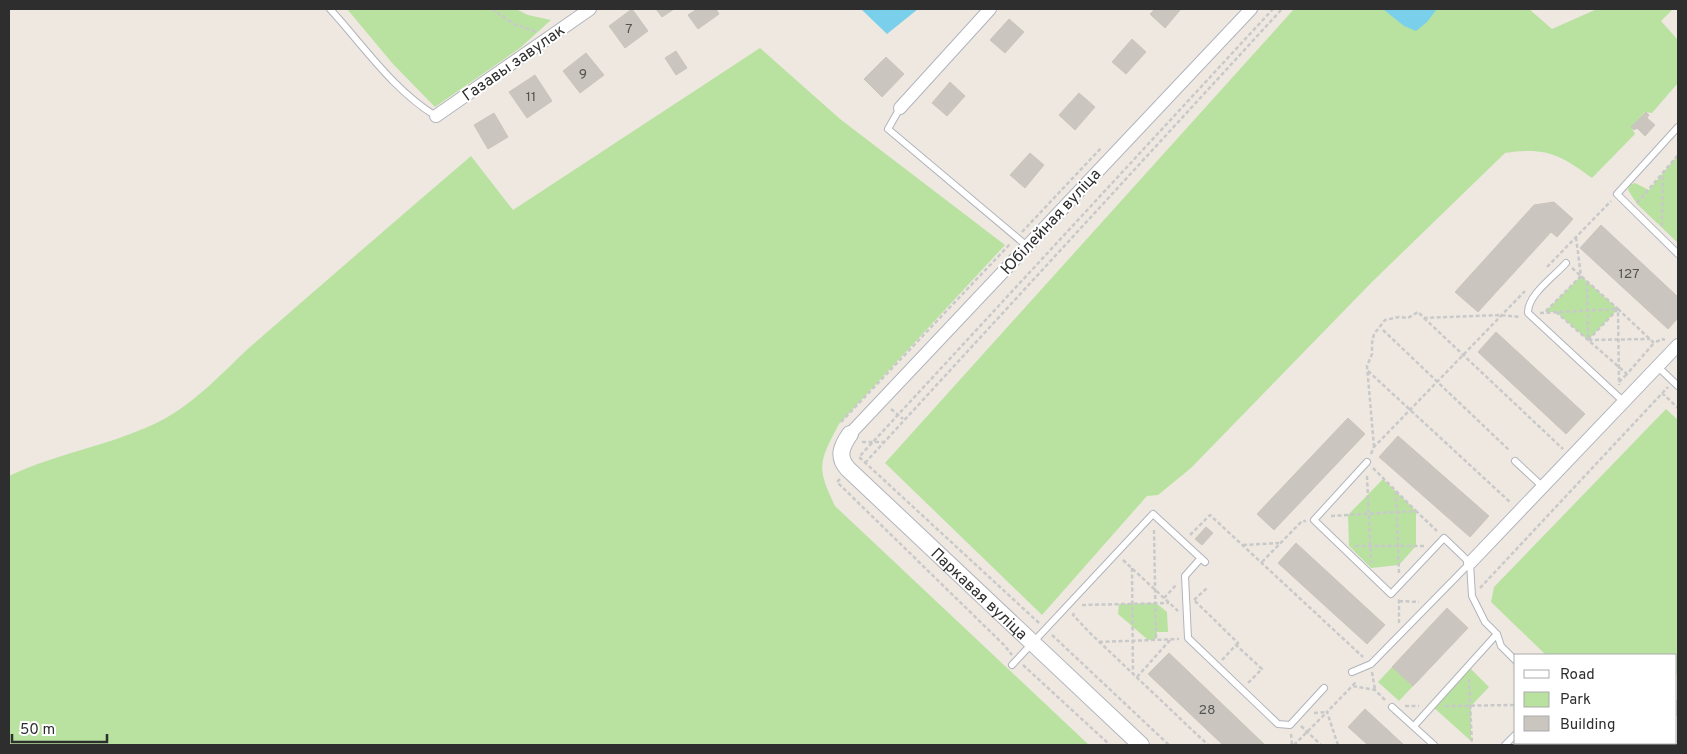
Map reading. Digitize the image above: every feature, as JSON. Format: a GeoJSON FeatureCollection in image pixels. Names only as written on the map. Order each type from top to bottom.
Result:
{"type":"FeatureCollection","features":[{"type":"Feature","properties":{"kind":"street","name":"Газавы завулак"},"geometry":{"type":"LineString","coordinates":[[436,116],[590,9]]}},
{"type":"Feature","properties":{"kind":"street"},"geometry":{"type":"LineString","coordinates":[[900,108],[990,9]]}},
{"type":"Feature","properties":{"kind":"street","name":"Юбілейная вуліца"},"geometry":{"type":"LineString","coordinates":[[849,433],[1251,9]]}},
{"type":"Feature","properties":{"kind":"street"},"geometry":{"type":"LineString","coordinates":[[1470,563],[1543,487],[1622,399],[1658,367],[1678,346]]}},
{"type":"Feature","properties":{"kind":"street","name":"Паркавая вуліца"},"geometry":{"type":"LineString","coordinates":[[849,433],[841,451],[841,458],[848,469],[1141,745]]}},
{"type":"Feature","properties":{"kind":"lane"},"geometry":{"type":"LineString","coordinates":[[330,9],[406,92],[421,107],[436,116]]}},
{"type":"Feature","properties":{"kind":"lane"},"geometry":{"type":"LineString","coordinates":[[900,108],[888,129],[1027,246]]}},
{"type":"Feature","properties":{"kind":"lane"},"geometry":{"type":"LineString","coordinates":[[1678,127],[1617,194],[1678,254]]}},
{"type":"Feature","properties":{"kind":"lane"},"geometry":{"type":"LineString","coordinates":[[1566,263],[1533,298],[1528,307],[1529,319],[1622,399]]}},
{"type":"Feature","properties":{"kind":"lane"},"geometry":{"type":"LineString","coordinates":[[1658,367],[1676,384]]}},
{"type":"Feature","properties":{"kind":"lane"},"geometry":{"type":"LineString","coordinates":[[1515,461],[1543,487]]}},
{"type":"Feature","properties":{"kind":"lane"},"geometry":{"type":"LineString","coordinates":[[1366,462],[1316,518],[1341,546],[1391,594],[1444,538],[1470,563],[1472,596],[1486,622],[1497,634],[1501,646],[1514,659]]}},
{"type":"Feature","properties":{"kind":"lane"},"geometry":{"type":"LineString","coordinates":[[1014,662],[1153,514],[1203,560],[1185,576],[1188,638],[1278,724],[1290,725],[1324,688]]}},
{"type":"Feature","properties":{"kind":"lane"},"geometry":{"type":"LineString","coordinates":[[1352,672],[1371,664],[1470,563]]}},
{"type":"Feature","properties":{"kind":"lane"},"geometry":{"type":"LineString","coordinates":[[1414,726],[1497,634]]}},
{"type":"Feature","properties":{"kind":"lane"},"geometry":{"type":"LineString","coordinates":[[1392,706],[1434,745]]}},
{"type":"Feature","properties":{"kind":"lane"},"geometry":{"type":"LineString","coordinates":[[1505,745],[1514,736]]}},
{"type":"Feature","properties":{"kind":"path"},"geometry":{"type":"LineString","coordinates":[[492,9],[514,24],[550,37]]}},
{"type":"Feature","properties":{"kind":"path"},"geometry":{"type":"LineString","coordinates":[[1169,745],[859,457],[1273,9]]}},
{"type":"Feature","properties":{"kind":"path"},"geometry":{"type":"LineString","coordinates":[[865,462],[1282,9]]}},
{"type":"Feature","properties":{"kind":"path"},"geometry":{"type":"LineString","coordinates":[[883,442],[872,442],[849,433],[1017,237],[1104,144]]}},
{"type":"Feature","properties":{"kind":"path"},"geometry":{"type":"LineString","coordinates":[[1643,210],[1637,204],[1678,155]]}},
{"type":"Feature","properties":{"kind":"path"},"geometry":{"type":"LineString","coordinates":[[1662,227],[1663,173]]}},
{"type":"Feature","properties":{"kind":"path"},"geometry":{"type":"LineString","coordinates":[[1546,268],[1617,194]]}},
{"type":"Feature","properties":{"kind":"path"},"geometry":{"type":"LineString","coordinates":[[1656,222],[1668,233]]}},
{"type":"Feature","properties":{"kind":"path"},"geometry":{"type":"LineString","coordinates":[[1576,237],[1581,276]]}},
{"type":"Feature","properties":{"kind":"path"},"geometry":{"type":"LineString","coordinates":[[1558,256],[1654,343]]}},
{"type":"Feature","properties":{"kind":"path"},"geometry":{"type":"LineString","coordinates":[[1424,318],[1500,315],[1529,319],[1545,312],[1581,276]]}},
{"type":"Feature","properties":{"kind":"path"},"geometry":{"type":"LineString","coordinates":[[1587,282],[1588,340]]}},
{"type":"Feature","properties":{"kind":"path"},"geometry":{"type":"LineString","coordinates":[[1372,575],[1366,462],[1374,447],[1528,288]]}},
{"type":"Feature","properties":{"kind":"path"},"geometry":{"type":"LineString","coordinates":[[1545,312],[1618,309]]}},
{"type":"Feature","properties":{"kind":"path"},"geometry":{"type":"LineString","coordinates":[[1588,340],[1618,309]]}},
{"type":"Feature","properties":{"kind":"path"},"geometry":{"type":"LineString","coordinates":[[1618,309],[1619,383],[1622,399]]}},
{"type":"Feature","properties":{"kind":"path"},"geometry":{"type":"LineString","coordinates":[[1374,447],[1367,370],[1374,334],[1385,320],[1399,317],[1408,318],[1418,312],[1566,453]]}},
{"type":"Feature","properties":{"kind":"path"},"geometry":{"type":"LineString","coordinates":[[1556,312],[1627,374]]}},
{"type":"Feature","properties":{"kind":"path"},"geometry":{"type":"LineString","coordinates":[[1383,330],[1510,451]]}},
{"type":"Feature","properties":{"kind":"path"},"geometry":{"type":"LineString","coordinates":[[1588,340],[1650,339]]}},
{"type":"Feature","properties":{"kind":"path"},"geometry":{"type":"LineString","coordinates":[[1619,383],[1654,343],[1662,339],[1678,346]]}},
{"type":"Feature","properties":{"kind":"path"},"geometry":{"type":"LineString","coordinates":[[1367,370],[1515,507]]}},
{"type":"Feature","properties":{"kind":"path"},"geometry":{"type":"LineString","coordinates":[[1472,596],[1662,393],[1676,384]]}},
{"type":"Feature","properties":{"kind":"path"},"geometry":{"type":"LineString","coordinates":[[1662,393],[1678,408]]}},
{"type":"Feature","properties":{"kind":"path"},"geometry":{"type":"LineString","coordinates":[[882,400],[903,419]]}},
{"type":"Feature","properties":{"kind":"path"},"geometry":{"type":"LineString","coordinates":[[1366,462],[1444,538]]}},
{"type":"Feature","properties":{"kind":"path"},"geometry":{"type":"LineString","coordinates":[[842,476],[837,482],[1014,662],[1110,745]]}},
{"type":"Feature","properties":{"kind":"path"},"geometry":{"type":"LineString","coordinates":[[1396,491],[1400,584],[1398,636]]}},
{"type":"Feature","properties":{"kind":"path"},"geometry":{"type":"LineString","coordinates":[[1262,562],[1302,521],[1316,518],[1416,511]]}},
{"type":"Feature","properties":{"kind":"path"},"geometry":{"type":"LineString","coordinates":[[1183,542],[1210,516],[1244,544],[1371,664],[1375,690]]}},
{"type":"Feature","properties":{"kind":"path"},"geometry":{"type":"LineString","coordinates":[[1156,640],[1152,530],[1160,530]]}},
{"type":"Feature","properties":{"kind":"path"},"geometry":{"type":"LineString","coordinates":[[1244,544],[1280,543]]}},
{"type":"Feature","properties":{"kind":"path"},"geometry":{"type":"LineString","coordinates":[[1341,546],[1436,546]]}},
{"type":"Feature","properties":{"kind":"path"},"geometry":{"type":"LineString","coordinates":[[1118,566],[1123,560],[1187,619]]}},
{"type":"Feature","properties":{"kind":"path"},"geometry":{"type":"LineString","coordinates":[[1132,568],[1133,674]]}},
{"type":"Feature","properties":{"kind":"path"},"geometry":{"type":"LineString","coordinates":[[1164,598],[1185,576]]}},
{"type":"Feature","properties":{"kind":"path"},"geometry":{"type":"LineString","coordinates":[[1391,594],[1399,601],[1425,602]]}},
{"type":"Feature","properties":{"kind":"path"},"geometry":{"type":"LineString","coordinates":[[1088,598],[1072,615],[1208,745]]}},
{"type":"Feature","properties":{"kind":"path"},"geometry":{"type":"LineString","coordinates":[[1194,601],[1262,669],[1242,689]]}},
{"type":"Feature","properties":{"kind":"path"},"geometry":{"type":"LineString","coordinates":[[1082,605],[1169,602]]}},
{"type":"Feature","properties":{"kind":"path"},"geometry":{"type":"LineString","coordinates":[[1099,642],[1188,638]]}},
{"type":"Feature","properties":{"kind":"path"},"geometry":{"type":"LineString","coordinates":[[1136,677],[1171,639]]}},
{"type":"Feature","properties":{"kind":"path"},"geometry":{"type":"LineString","coordinates":[[1217,666],[1236,645]]}},
{"type":"Feature","properties":{"kind":"path"},"geometry":{"type":"LineString","coordinates":[[1294,745],[1353,686],[1371,664]]}},
{"type":"Feature","properties":{"kind":"path"},"geometry":{"type":"LineString","coordinates":[[1468,666],[1472,745]]}},
{"type":"Feature","properties":{"kind":"path"},"geometry":{"type":"LineString","coordinates":[[1353,686],[1375,690],[1392,706],[1514,705]]}},
{"type":"Feature","properties":{"kind":"path"},"geometry":{"type":"LineString","coordinates":[[1327,712],[1338,745]]}},
{"type":"Feature","properties":{"kind":"path"},"geometry":{"type":"LineString","coordinates":[[1295,720],[1322,745]]}},
{"type":"Feature","properties":{"kind":"green space"},"geometry":{"type":"Polygon","coordinates":[[[347,9],[516,9],[528,15],[551,20],[520,48],[435,107],[393,64],[347,9]]]}},
{"type":"Feature","properties":{"kind":"green space"},"geometry":{"type":"Polygon","coordinates":[[[1294,9],[1529,9],[1552,29],[1597,9],[1673,9],[1661,21],[1678,40],[1678,83],[1652,113],[1645,112],[1631,127],[1635,134],[1592,178],[1570,163],[1552,154],[1531,151],[1505,153],[1372,282],[1191,468],[1158,495],[1147,496],[1042,615],[885,463],[1294,9]]]}},
{"type":"Feature","properties":{"kind":"green space"},"geometry":{"type":"Polygon","coordinates":[[[760,48],[840,119],[1005,245],[839,424],[824,456],[823,473],[835,506],[1089,745],[9,745],[9,476],[47,461],[126,436],[164,419],[188,404],[251,346],[471,156],[513,210],[760,48]]]}},
{"type":"Feature","properties":{"kind":"green space"},"geometry":{"type":"Polygon","coordinates":[[[1678,155],[1678,243],[1637,204],[1628,190],[1629,185],[1635,183],[1649,190],[1678,155]]]}},
{"type":"Feature","properties":{"kind":"green space"},"geometry":{"type":"Polygon","coordinates":[[[1581,276],[1618,309],[1588,340],[1556,312],[1545,312],[1581,276]]]}},
{"type":"Feature","properties":{"kind":"green space"},"geometry":{"type":"Polygon","coordinates":[[[1666,409],[1678,420],[1678,675],[1677,654],[1545,654],[1491,602],[1494,587],[1666,409]]]}},
{"type":"Feature","properties":{"kind":"green space"},"geometry":{"type":"Polygon","coordinates":[[[1383,479],[1416,511],[1416,546],[1399,565],[1371,568],[1349,546],[1348,515],[1383,479]]]}},
{"type":"Feature","properties":{"kind":"green space"},"geometry":{"type":"Polygon","coordinates":[[[1156,603],[1167,612],[1168,632],[1157,632],[1156,639],[1148,640],[1118,614],[1119,604],[1156,603]]]}},
{"type":"Feature","properties":{"kind":"green space"},"geometry":{"type":"Polygon","coordinates":[[[1468,666],[1489,687],[1471,706],[1471,741],[1432,706],[1468,666]]]}},
{"type":"Feature","properties":{"kind":"green space"},"geometry":{"type":"Polygon","coordinates":[[[1392,667],[1413,686],[1399,701],[1378,682],[1392,667]]]}},
{"type":"Feature","properties":{"kind":"water"},"geometry":{"type":"Polygon","coordinates":[[[861,9],[918,9],[887,34],[861,9]]]}},
{"type":"Feature","properties":{"kind":"water"},"geometry":{"type":"Polygon","coordinates":[[[1383,9],[1437,9],[1427,22],[1416,31],[1404,26],[1383,9]]]}},
{"type":"Feature","properties":{"kind":"building"},"geometry":{"type":"Polygon","coordinates":[[[632,9],[648,31],[625,48],[609,26],[632,9]]]}},
{"type":"Feature","properties":{"kind":"building"},"geometry":{"type":"Polygon","coordinates":[[[656,9],[674,9],[662,17],[656,9]]]}},
{"type":"Feature","properties":{"kind":"building"},"geometry":{"type":"Polygon","coordinates":[[[697,9],[716,9],[719,14],[698,29],[688,15],[697,9]]]}},
{"type":"Feature","properties":{"kind":"building"},"geometry":{"type":"Polygon","coordinates":[[[1155,9],[1181,9],[1165,28],[1150,14],[1155,9]]]}},
{"type":"Feature","properties":{"kind":"building"},"geometry":{"type":"Polygon","coordinates":[[[1009,19],[1024,32],[1005,53],[990,40],[1009,19]]]}},
{"type":"Feature","properties":{"kind":"building"},"geometry":{"type":"Polygon","coordinates":[[[1132,39],[1146,52],[1126,74],[1112,62],[1132,39]]]}},
{"type":"Feature","properties":{"kind":"building"},"geometry":{"type":"Polygon","coordinates":[[[676,51],[687,68],[676,75],[665,58],[676,51]]]}},
{"type":"Feature","properties":{"kind":"building"},"geometry":{"type":"Polygon","coordinates":[[[586,53],[604,75],[580,93],[563,71],[586,53]]]}},
{"type":"Feature","properties":{"kind":"building"},"geometry":{"type":"Polygon","coordinates":[[[886,57],[904,74],[882,97],[864,79],[886,57]]]}},
{"type":"Feature","properties":{"kind":"building"},"geometry":{"type":"Polygon","coordinates":[[[535,75],[552,101],[527,118],[509,92],[535,75]]]}},
{"type":"Feature","properties":{"kind":"building"},"geometry":{"type":"Polygon","coordinates":[[[950,82],[965,96],[947,116],[932,103],[950,82]]]}},
{"type":"Feature","properties":{"kind":"building"},"geometry":{"type":"Polygon","coordinates":[[[1079,93],[1095,107],[1075,130],[1059,115],[1079,93]]]}},
{"type":"Feature","properties":{"kind":"building"},"geometry":{"type":"Polygon","coordinates":[[[1646,112],[1649,115],[1647,118],[1655,125],[1645,136],[1637,128],[1634,130],[1631,127],[1646,112]]]}},
{"type":"Feature","properties":{"kind":"building"},"geometry":{"type":"Polygon","coordinates":[[[494,113],[508,137],[488,149],[474,125],[494,113]]]}},
{"type":"Feature","properties":{"kind":"building"},"geometry":{"type":"Polygon","coordinates":[[[1030,153],[1044,165],[1025,188],[1010,175],[1030,153]]]}},
{"type":"Feature","properties":{"kind":"building"},"geometry":{"type":"Polygon","coordinates":[[[1554,202],[1573,219],[1557,237],[1551,232],[1478,312],[1455,292],[1534,205],[1554,202]]]}},
{"type":"Feature","properties":{"kind":"building"},"geometry":{"type":"Polygon","coordinates":[[[1601,225],[1678,297],[1678,318],[1668,329],[1580,248],[1601,225]]]}},
{"type":"Feature","properties":{"kind":"building"},"geometry":{"type":"Polygon","coordinates":[[[1496,332],[1585,414],[1566,434],[1478,352],[1496,332]]]}},
{"type":"Feature","properties":{"kind":"building"},"geometry":{"type":"Polygon","coordinates":[[[1348,418],[1365,434],[1274,530],[1257,514],[1348,418]]]}},
{"type":"Feature","properties":{"kind":"building"},"geometry":{"type":"Polygon","coordinates":[[[1398,436],[1489,516],[1470,537],[1379,457],[1398,436]]]}},
{"type":"Feature","properties":{"kind":"building"},"geometry":{"type":"Polygon","coordinates":[[[1206,527],[1213,533],[1202,545],[1195,539],[1206,527]]]}},
{"type":"Feature","properties":{"kind":"building"},"geometry":{"type":"Polygon","coordinates":[[[1296,543],[1385,625],[1367,644],[1278,563],[1296,543]]]}},
{"type":"Feature","properties":{"kind":"building"},"geometry":{"type":"Polygon","coordinates":[[[1447,608],[1468,628],[1413,686],[1392,667],[1447,608]]]}},
{"type":"Feature","properties":{"kind":"building"},"geometry":{"type":"Polygon","coordinates":[[[1169,653],[1265,745],[1223,745],[1148,674],[1169,653]]]}},
{"type":"Feature","properties":{"kind":"building"},"geometry":{"type":"Polygon","coordinates":[[[1365,709],[1404,745],[1368,745],[1348,727],[1365,709]]]}}]}
